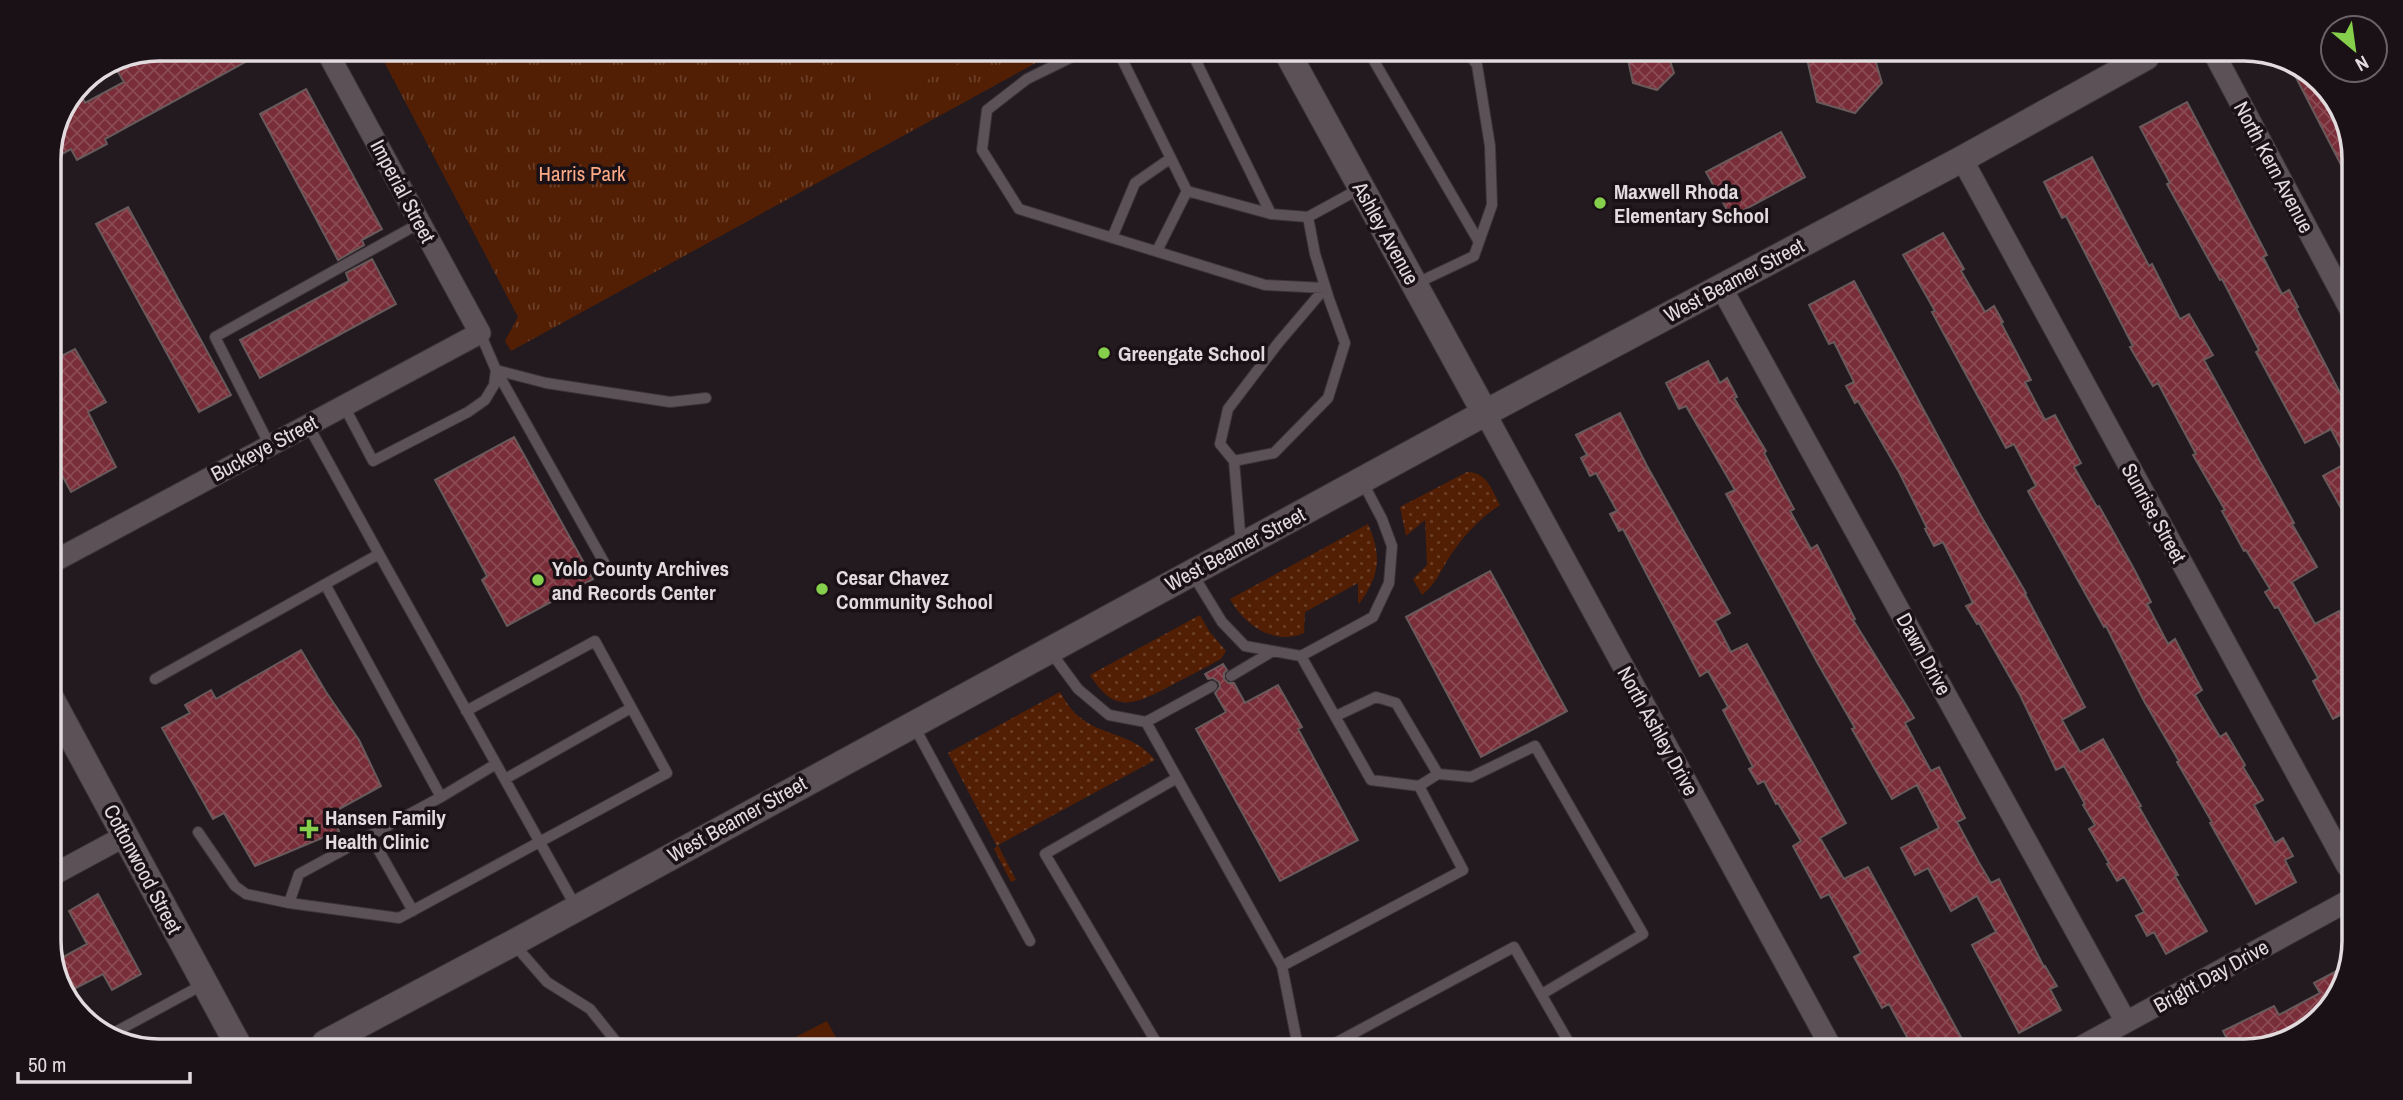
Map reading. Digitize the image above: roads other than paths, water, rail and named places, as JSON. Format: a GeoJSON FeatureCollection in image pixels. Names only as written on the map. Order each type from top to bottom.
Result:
{"type":"FeatureCollection","features":[{"type":"Feature","properties":{"kind":"street","name":"Imperial Street"},"geometry":{"type":"LineString","coordinates":[[332,61],[480,333]]}},
{"type":"Feature","properties":{"kind":"street","name":"Ashley Avenue"},"geometry":{"type":"LineString","coordinates":[[1292,61],[1485,413]]}},
{"type":"Feature","properties":{"kind":"street","name":"West Beamer Street"},"geometry":{"type":"LineString","coordinates":[[333,1039],[2139,61]]}},
{"type":"Feature","properties":{"kind":"street","name":"North Kern Avenue"},"geometry":{"type":"LineString","coordinates":[[2218,61],[2342,294]]}},
{"type":"Feature","properties":{"kind":"street","name":"Sunrise Street"},"geometry":{"type":"LineString","coordinates":[[1962,159],[2342,857]]}},
{"type":"Feature","properties":{"kind":"street","name":"Dawn Drive"},"geometry":{"type":"LineString","coordinates":[[1721,287],[2126,1022]]}},
{"type":"Feature","properties":{"kind":"street","name":"Buckeye Street"},"geometry":{"type":"LineString","coordinates":[[61,558],[480,333]]}},
{"type":"Feature","properties":{"kind":"street","name":"North Ashley Drive"},"geometry":{"type":"LineString","coordinates":[[1485,413],[1827,1039]]}},
{"type":"Feature","properties":{"kind":"street","name":"Cottonwood Street"},"geometry":{"type":"LineString","coordinates":[[61,717],[235,1039]]}},
{"type":"Feature","properties":{"kind":"street"},"geometry":{"type":"LineString","coordinates":[[61,871],[125,836]]}},
{"type":"Feature","properties":{"kind":"street","name":"Bright Day Drive"},"geometry":{"type":"LineString","coordinates":[[2096,1039],[2342,904]]}},
{"type":"Feature","properties":{"kind":"lane"},"geometry":{"type":"LineString","coordinates":[[1064,61],[1027,79],[987,110],[982,150],[1019,209],[1265,285],[1325,288]]}},
{"type":"Feature","properties":{"kind":"lane"},"geometry":{"type":"LineString","coordinates":[[1123,61],[1186,191]]}},
{"type":"Feature","properties":{"kind":"lane"},"geometry":{"type":"LineString","coordinates":[[1196,61],[1271,214]]}},
{"type":"Feature","properties":{"kind":"lane"},"geometry":{"type":"LineString","coordinates":[[1374,61],[1479,242]]}},
{"type":"Feature","properties":{"kind":"lane"},"geometry":{"type":"LineString","coordinates":[[1414,284],[1474,256],[1492,205],[1490,146],[1477,65],[1474,61]]}},
{"type":"Feature","properties":{"kind":"lane"},"geometry":{"type":"LineString","coordinates":[[1112,238],[1135,183],[1171,158]]}},
{"type":"Feature","properties":{"kind":"lane"},"geometry":{"type":"LineString","coordinates":[[1186,191],[1271,214],[1308,217],[1362,188]]}},
{"type":"Feature","properties":{"kind":"lane"},"geometry":{"type":"LineString","coordinates":[[1157,251],[1186,191]]}},
{"type":"Feature","properties":{"kind":"lane"},"geometry":{"type":"LineString","coordinates":[[1234,461],[1274,453],[1328,398],[1345,343],[1315,254],[1308,217]]}},
{"type":"Feature","properties":{"kind":"lane"},"geometry":{"type":"LineString","coordinates":[[270,446],[215,337],[420,223]]}},
{"type":"Feature","properties":{"kind":"lane"},"geometry":{"type":"LineString","coordinates":[[1241,546],[1234,461],[1220,444],[1228,409],[1279,342],[1325,288]]}},
{"type":"Feature","properties":{"kind":"lane"},"geometry":{"type":"LineString","coordinates":[[480,333],[496,370],[610,573]]}},
{"type":"Feature","properties":{"kind":"lane"},"geometry":{"type":"LineString","coordinates":[[496,370],[545,383],[670,402],[706,398]]}},
{"type":"Feature","properties":{"kind":"lane"},"geometry":{"type":"LineString","coordinates":[[344,406],[373,461],[468,412],[485,400],[494,386],[496,370]]}},
{"type":"Feature","properties":{"kind":"lane"},"geometry":{"type":"LineString","coordinates":[[308,425],[576,907]]}},
{"type":"Feature","properties":{"kind":"lane"},"geometry":{"type":"LineString","coordinates":[[1192,572],[1222,622],[1245,646],[1301,656],[1373,617],[1389,583],[1392,546],[1382,519],[1361,480]]}},
{"type":"Feature","properties":{"kind":"lane"},"geometry":{"type":"LineString","coordinates":[[155,679],[379,554]]}},
{"type":"Feature","properties":{"kind":"lane"},"geometry":{"type":"LineString","coordinates":[[325,584],[441,797]]}},
{"type":"Feature","properties":{"kind":"lane"},"geometry":{"type":"LineString","coordinates":[[198,832],[235,886],[246,894],[289,903],[399,918],[667,773],[595,641],[466,710]]}},
{"type":"Feature","properties":{"kind":"lane"},"geometry":{"type":"LineString","coordinates":[[1050,650],[1078,689],[1109,715],[1146,722],[1212,686]]}},
{"type":"Feature","properties":{"kind":"lane"},"geometry":{"type":"LineString","coordinates":[[1231,676],[1273,651]]}},
{"type":"Feature","properties":{"kind":"lane"},"geometry":{"type":"LineString","coordinates":[[1301,656],[1371,780],[1419,786],[1438,774],[1471,777],[1535,746],[1643,933],[1542,994]]}},
{"type":"Feature","properties":{"kind":"lane"},"geometry":{"type":"LineString","coordinates":[[1336,716],[1376,696],[1396,703],[1438,774]]}},
{"type":"Feature","properties":{"kind":"lane"},"geometry":{"type":"LineString","coordinates":[[505,779],[631,708]]}},
{"type":"Feature","properties":{"kind":"lane"},"geometry":{"type":"LineString","coordinates":[[1146,722],[1282,966],[1296,1039]]}},
{"type":"Feature","properties":{"kind":"lane"},"geometry":{"type":"LineString","coordinates":[[913,724],[1031,941]]}},
{"type":"Feature","properties":{"kind":"lane"},"geometry":{"type":"LineString","coordinates":[[289,903],[299,874],[496,764]]}},
{"type":"Feature","properties":{"kind":"lane"},"geometry":{"type":"LineString","coordinates":[[1155,1039],[1045,855],[1177,778]]}},
{"type":"Feature","properties":{"kind":"lane"},"geometry":{"type":"LineString","coordinates":[[1282,966],[1463,870],[1419,786]]}},
{"type":"Feature","properties":{"kind":"lane"},"geometry":{"type":"LineString","coordinates":[[370,835],[413,911]]}},
{"type":"Feature","properties":{"kind":"lane"},"geometry":{"type":"LineString","coordinates":[[513,943],[547,982],[590,1009],[614,1039]]}},
{"type":"Feature","properties":{"kind":"lane"},"geometry":{"type":"LineString","coordinates":[[1343,1039],[1514,947],[1567,1039]]}},
{"type":"Feature","properties":{"kind":"lane"},"geometry":{"type":"LineString","coordinates":[[118,1030],[205,984]]}},
{"type":"Feature","properties":{"kind":"place","name":"Maxwell Rhoda Elementary School"},"geometry":{"type":"Point","coordinates":[1600,203]}},
{"type":"Feature","properties":{"kind":"place","name":"Greengate School"},"geometry":{"type":"Point","coordinates":[1104,353]}},
{"type":"Feature","properties":{"kind":"place","name":"Yolo County Archives and Records Center"},"geometry":{"type":"Point","coordinates":[538,580]}},
{"type":"Feature","properties":{"kind":"place","name":"Cesar Chavez Community School"},"geometry":{"type":"Point","coordinates":[822,589]}},
{"type":"Feature","properties":{"kind":"place","name":"Hansen Family Health Clinic"},"geometry":{"type":"Point","coordinates":[309,829]}},
{"type":"Feature","properties":{"kind":"park label","name":"Harris Park"},"geometry":{"type":"Point","coordinates":[582,173]}}]}
